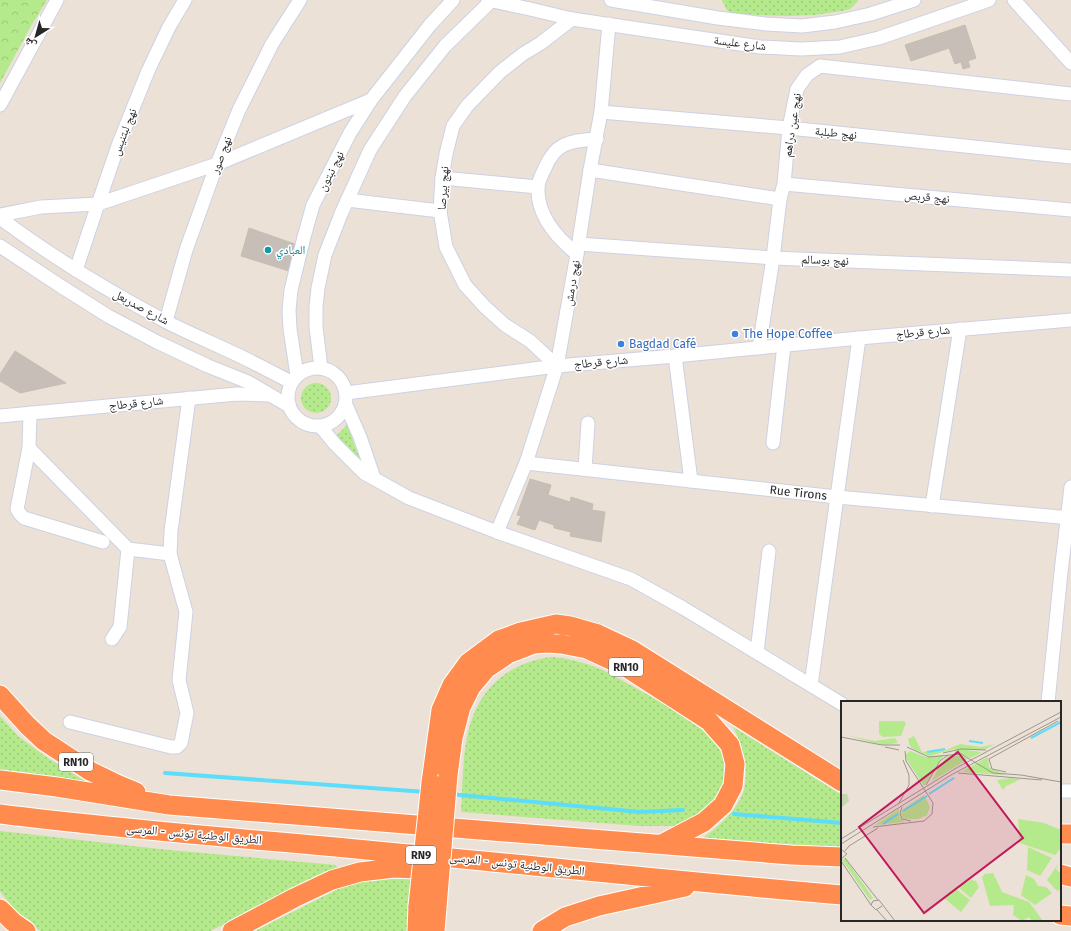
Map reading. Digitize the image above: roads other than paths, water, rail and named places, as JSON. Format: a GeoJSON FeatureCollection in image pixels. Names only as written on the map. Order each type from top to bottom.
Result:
{"type":"FeatureCollection","features":[{"type":"Feature","properties":{"kind":"highway"},"geometry":{"type":"LineString","coordinates":[[417,931],[418,906],[431,783],[441,710],[452,685],[468,663],[499,640],[521,632],[556,624],[570,626],[598,634],[632,650],[841,781]]}},
{"type":"Feature","properties":{"kind":"highway","name":"RN10"},"geometry":{"type":"LineString","coordinates":[[435,931],[452,738],[461,707],[472,687],[486,669],[508,654],[534,644],[561,644],[587,649],[624,666],[709,721],[730,745],[735,764],[733,786],[723,805],[704,822],[662,844]]}},
{"type":"Feature","properties":{"kind":"highway","name":"RN10"},"geometry":{"type":"LineString","coordinates":[[0,695],[27,725],[44,740],[90,771],[119,785],[169,805]]}},
{"type":"Feature","properties":{"kind":"highway"},"geometry":{"type":"LineString","coordinates":[[811,762],[841,777]]}},
{"type":"Feature","properties":{"kind":"highway"},"geometry":{"type":"LineString","coordinates":[[0,780],[57,787],[169,805],[841,857]]}},
{"type":"Feature","properties":{"kind":"highway","name":"الطريق الوطنية تونس - المرسى"},"geometry":{"type":"LineString","coordinates":[[0,814],[79,824],[841,896]]}},
{"type":"Feature","properties":{"kind":"highway"},"geometry":{"type":"LineString","coordinates":[[232,931],[294,898],[332,880],[360,872],[394,868],[456,871],[504,863]]}},
{"type":"Feature","properties":{"kind":"highway"},"geometry":{"type":"LineString","coordinates":[[1061,875],[1071,877]]}},
{"type":"Feature","properties":{"kind":"highway"},"geometry":{"type":"LineString","coordinates":[[542,931],[565,917],[599,906],[704,883]]}},
{"type":"Feature","properties":{"kind":"highway"},"geometry":{"type":"LineString","coordinates":[[0,909],[13,922],[26,931]]}},
{"type":"Feature","properties":{"kind":"highway"},"geometry":{"type":"LineString","coordinates":[[1061,915],[1071,916]]}},
{"type":"Feature","properties":{"kind":"street"},"geometry":{"type":"LineString","coordinates":[[0,105],[57,0]]}},
{"type":"Feature","properties":{"kind":"street","name":"نهج لبتنيس"},"geometry":{"type":"LineString","coordinates":[[76,270],[119,143],[148,71],[169,27],[185,0]]}},
{"type":"Feature","properties":{"kind":"street","name":"نهج صور"},"geometry":{"type":"LineString","coordinates":[[166,321],[186,250],[217,164],[239,110],[272,44],[300,0]]}},
{"type":"Feature","properties":{"kind":"street","name":"نهج نبتون"},"geometry":{"type":"LineString","coordinates":[[294,379],[289,310],[291,290],[313,205],[350,133],[371,100],[430,25],[453,0]]}},
{"type":"Feature","properties":{"kind":"street"},"geometry":{"type":"LineString","coordinates":[[321,368],[316,314],[318,288],[325,255],[347,200],[370,150],[405,96],[445,46],[490,0]]}},
{"type":"Feature","properties":{"kind":"street","name":"شارع عليسة"},"geometry":{"type":"LineString","coordinates":[[490,0],[572,19],[760,47],[801,49],[840,47],[879,38],[989,0]]}},
{"type":"Feature","properties":{"kind":"street","name":"شارع عليسة"},"geometry":{"type":"LineString","coordinates":[[611,0],[718,18],[766,24],[802,26],[836,22],[871,14],[914,0]]}},
{"type":"Feature","properties":{"kind":"street"},"geometry":{"type":"LineString","coordinates":[[1014,0],[1071,63]]}},
{"type":"Feature","properties":{"kind":"street","name":"نهج بيرصا"},"geometry":{"type":"LineString","coordinates":[[557,366],[530,341],[506,325],[485,308],[465,285],[446,247],[440,211],[442,178],[453,126],[467,106],[500,72],[572,19]]}},
{"type":"Feature","properties":{"kind":"street","name":"نهج درمش"},"geometry":{"type":"LineString","coordinates":[[497,532],[526,463],[557,366],[578,249],[590,170],[597,139],[609,24]]}},
{"type":"Feature","properties":{"kind":"street","name":"نهج عين دراهم"},"geometry":{"type":"LineString","coordinates":[[759,348],[773,258],[780,199],[784,184],[789,128],[797,90],[807,75],[820,66],[1071,94]]}},
{"type":"Feature","properties":{"kind":"street"},"geometry":{"type":"LineString","coordinates":[[0,216],[41,207],[98,204],[217,164],[371,100]]}},
{"type":"Feature","properties":{"kind":"street","name":"نهج طبلبة"},"geometry":{"type":"LineString","coordinates":[[601,112],[789,128],[1071,157]]}},
{"type":"Feature","properties":{"kind":"street"},"geometry":{"type":"LineString","coordinates":[[578,249],[566,245],[550,226],[540,206],[538,187],[541,175],[555,150],[565,144],[578,140],[597,139]]}},
{"type":"Feature","properties":{"kind":"street"},"geometry":{"type":"LineString","coordinates":[[590,170],[780,199]]}},
{"type":"Feature","properties":{"kind":"street"},"geometry":{"type":"LineString","coordinates":[[442,178],[538,187]]}},
{"type":"Feature","properties":{"kind":"street","name":"نهج قربص"},"geometry":{"type":"LineString","coordinates":[[784,184],[1071,210]]}},
{"type":"Feature","properties":{"kind":"street"},"geometry":{"type":"LineString","coordinates":[[347,200],[440,211]]}},
{"type":"Feature","properties":{"kind":"street","name":"شارع صدربعل"},"geometry":{"type":"LineString","coordinates":[[0,216],[21,234],[118,296],[214,345],[294,379]]}},
{"type":"Feature","properties":{"kind":"street","name":"شارع صدربعل"},"geometry":{"type":"LineString","coordinates":[[0,246],[108,316],[157,342],[248,382],[289,406]]}},
{"type":"Feature","properties":{"kind":"street","name":"نهج بوسالم"},"geometry":{"type":"LineString","coordinates":[[578,249],[1071,270]]}},
{"type":"Feature","properties":{"kind":"street","name":"شارع قرطاج"},"geometry":{"type":"LineString","coordinates":[[346,399],[557,366],[1071,320]]}},
{"type":"Feature","properties":{"kind":"street"},"geometry":{"type":"LineString","coordinates":[[932,506],[960,329]]}},
{"type":"Feature","properties":{"kind":"street"},"geometry":{"type":"LineString","coordinates":[[811,685],[859,338]]}},
{"type":"Feature","properties":{"kind":"street"},"geometry":{"type":"LineString","coordinates":[[773,443],[784,345]]}},
{"type":"Feature","properties":{"kind":"street"},"geometry":{"type":"LineString","coordinates":[[675,356],[691,481]]}},
{"type":"Feature","properties":{"kind":"street"},"geometry":{"type":"LineString","coordinates":[[346,399],[341,415],[332,423],[321,427],[311,426],[301,422],[294,415],[289,406],[288,394],[294,379],[308,369],[321,368],[338,376],[343,384],[346,399],[374,478]]}},
{"type":"Feature","properties":{"kind":"street","name":"شارع قرطاج"},"geometry":{"type":"LineString","coordinates":[[0,416],[238,394],[272,396]]}},
{"type":"Feature","properties":{"kind":"street"},"geometry":{"type":"LineString","coordinates":[[70,722],[171,747],[177,747],[181,743],[187,713],[179,680],[186,612],[170,554],[171,531],[189,398]]}},
{"type":"Feature","properties":{"kind":"street"},"geometry":{"type":"LineString","coordinates":[[30,413],[29,448],[17,509],[24,518],[103,542]]}},
{"type":"Feature","properties":{"kind":"street"},"geometry":{"type":"LineString","coordinates":[[585,469],[588,423]]}},
{"type":"Feature","properties":{"kind":"street"},"geometry":{"type":"LineString","coordinates":[[321,427],[334,443],[364,473],[409,498],[497,532],[631,580],[683,608],[841,703]]}},
{"type":"Feature","properties":{"kind":"street"},"geometry":{"type":"LineString","coordinates":[[29,448],[128,549],[170,554]]}},
{"type":"Feature","properties":{"kind":"street","name":"Rue Tirons"},"geometry":{"type":"LineString","coordinates":[[526,463],[837,497],[1069,518]]}},
{"type":"Feature","properties":{"kind":"street"},"geometry":{"type":"LineString","coordinates":[[1048,701],[1069,518],[1071,487]]}},
{"type":"Feature","properties":{"kind":"street"},"geometry":{"type":"LineString","coordinates":[[112,639],[120,627],[128,549]]}},
{"type":"Feature","properties":{"kind":"street"},"geometry":{"type":"LineString","coordinates":[[757,652],[770,551]]}},
{"type":"Feature","properties":{"kind":"waterway"},"geometry":{"type":"LineString","coordinates":[[165,773],[426,792]]}},
{"type":"Feature","properties":{"kind":"waterway"},"geometry":{"type":"LineString","coordinates":[[450,794],[640,812],[683,810]]}},
{"type":"Feature","properties":{"kind":"waterway"},"geometry":{"type":"LineString","coordinates":[[734,814],[841,823]]}},
{"type":"Feature","properties":{"kind":"place","name":"العبادي"},"geometry":{"type":"Point","coordinates":[268,250]}},
{"type":"Feature","properties":{"kind":"place","name":"The Hope Coffee"},"geometry":{"type":"Point","coordinates":[735,334]}},
{"type":"Feature","properties":{"kind":"place","name":"Bagdad Café"},"geometry":{"type":"Point","coordinates":[621,344]}}]}
